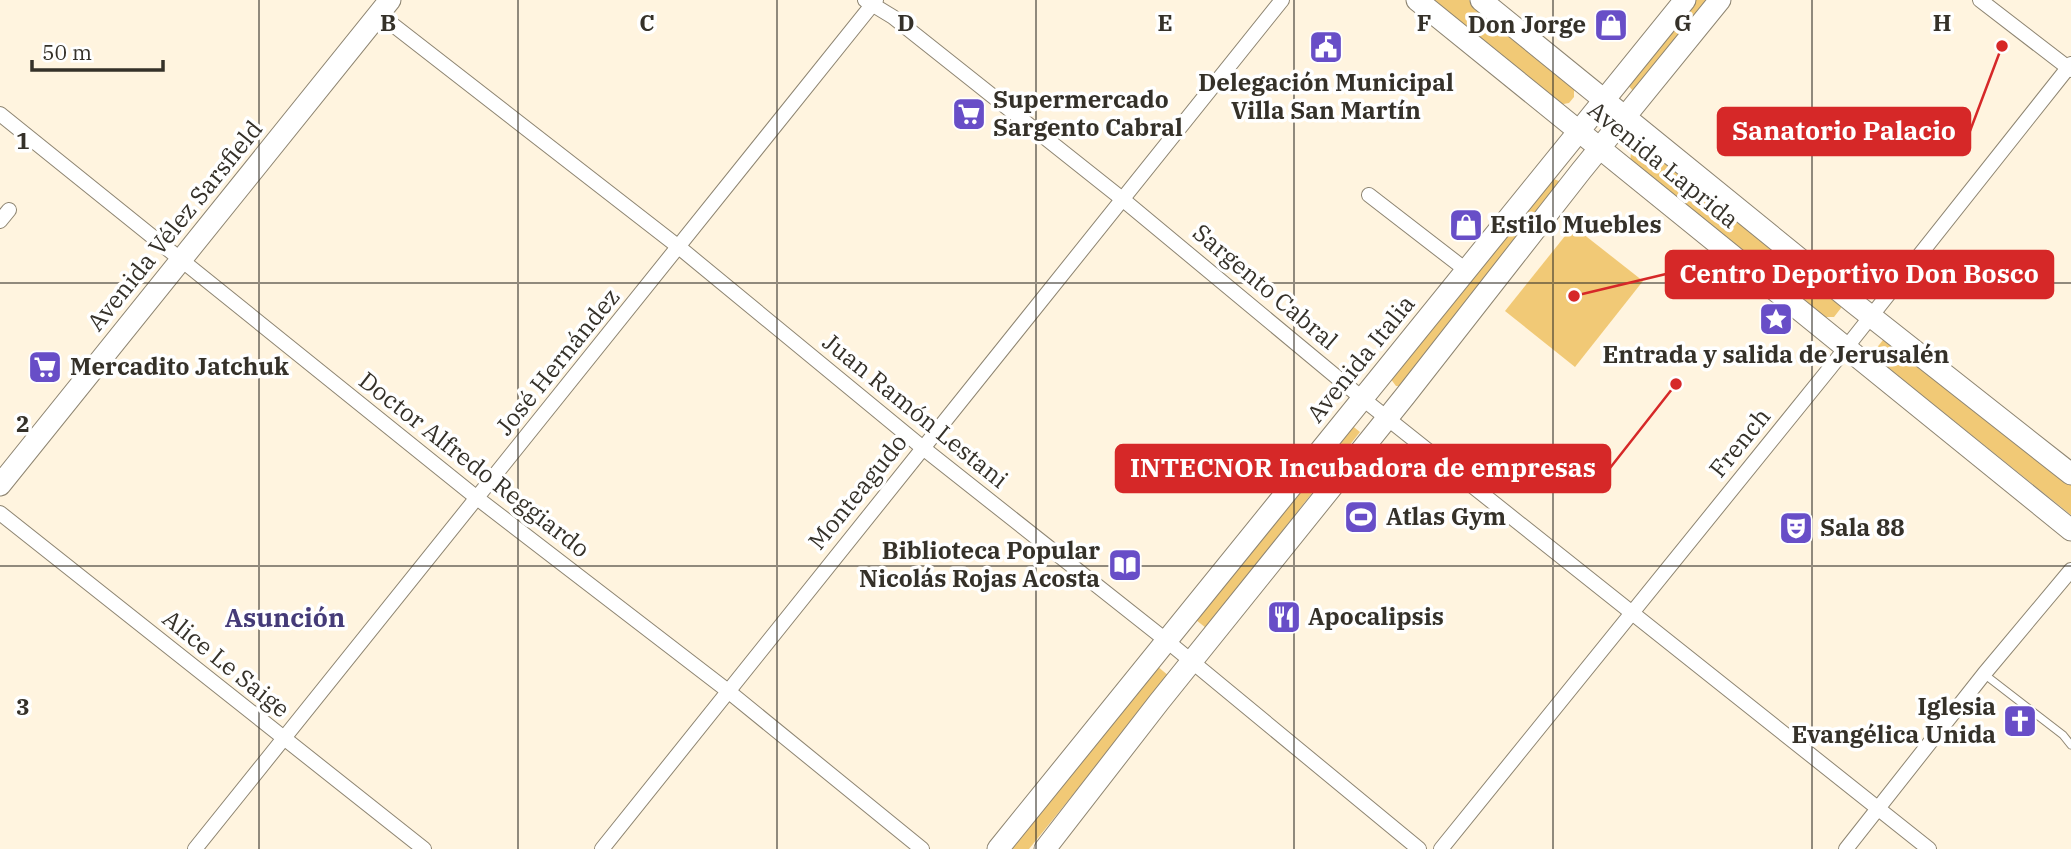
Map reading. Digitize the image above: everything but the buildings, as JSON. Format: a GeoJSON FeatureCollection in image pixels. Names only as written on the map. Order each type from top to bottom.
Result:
{"type":"FeatureCollection","features":[{"type":"Feature","properties":{"kind":"main road","name":"Avenida Laprida"},"geometry":{"type":"LineString","coordinates":[[1417,0],[2071,530]]}},
{"type":"Feature","properties":{"kind":"main road","name":"Avenida Laprida"},"geometry":{"type":"LineString","coordinates":[[1481,0],[1870,316],[2071,474]]}},
{"type":"Feature","properties":{"kind":"main road","name":"Avenida Italia"},"geometry":{"type":"LineString","coordinates":[[998,849],[1685,0]]}},
{"type":"Feature","properties":{"kind":"main road"},"geometry":{"type":"LineString","coordinates":[[1045,849],[1720,0]]}},
{"type":"Feature","properties":{"kind":"main road","name":"Avenida Vélez Sarsfield"},"geometry":{"type":"LineString","coordinates":[[0,485],[384,7]]}},
{"type":"Feature","properties":{"kind":"street","name":"Monteagudo"},"geometry":{"type":"LineString","coordinates":[[602,849],[1282,0]]}},
{"type":"Feature","properties":{"kind":"street"},"geometry":{"type":"LineString","coordinates":[[1980,0],[2070,67]]}},
{"type":"Feature","properties":{"kind":"street","name":"Sargento Cabral"},"geometry":{"type":"LineString","coordinates":[[871,2],[1121,198],[1363,399],[1929,849]]}},
{"type":"Feature","properties":{"kind":"street","name":"José Hernández"},"geometry":{"type":"LineString","coordinates":[[195,849],[680,248],[871,2]]}},
{"type":"Feature","properties":{"kind":"street","name":"Juan Ramón Lestani"},"geometry":{"type":"LineString","coordinates":[[384,7],[923,448],[1193,662],[1419,849]]}},
{"type":"Feature","properties":{"kind":"street","name":"French"},"geometry":{"type":"LineString","coordinates":[[1441,849],[2070,67]]}},
{"type":"Feature","properties":{"kind":"street","name":"Doctor Alfredo Reggiardo"},"geometry":{"type":"LineString","coordinates":[[0,114],[477,498],[728,691],[922,849]]}},
{"type":"Feature","properties":{"kind":"street"},"geometry":{"type":"LineString","coordinates":[[1369,195],[1466,270]]}},
{"type":"Feature","properties":{"kind":"street","name":"Alice Le Saige"},"geometry":{"type":"LineString","coordinates":[[0,513],[424,849]]}},
{"type":"Feature","properties":{"kind":"street"},"geometry":{"type":"LineString","coordinates":[[1846,849],[1984,674],[2071,570]]}},
{"type":"Feature","properties":{"kind":"lane"},"geometry":{"type":"LineString","coordinates":[[1984,674],[2063,735],[2071,745]]}},
{"type":"Feature","properties":{"kind":"shaded area"},"geometry":{"type":"Polygon","coordinates":[[[1428,0],[1469,0],[1574,85],[1574,97],[1569,103],[1558,105],[1428,0]]]}},
{"type":"Feature","properties":{"kind":"shaded area"},"geometry":{"type":"Polygon","coordinates":[[[1694,0],[1710,0],[1634,92],[1627,84],[1694,0]]]}},
{"type":"Feature","properties":{"kind":"shaded area"},"geometry":{"type":"Polygon","coordinates":[[[1639,143],[1647,143],[1840,299],[1841,308],[1834,317],[1825,317],[1632,163],[1631,154],[1639,143]]]}},
{"type":"Feature","properties":{"kind":"shaded area"},"geometry":{"type":"Polygon","coordinates":[[[1551,178],[1559,181],[1560,185],[1400,386],[1396,386],[1390,378],[1551,178]]]}},
{"type":"Feature","properties":{"kind":"shaded area"},"geometry":{"type":"Polygon","coordinates":[[[1573,226],[1643,281],[1575,367],[1505,311],[1573,226]]]}},
{"type":"Feature","properties":{"kind":"shaded area"},"geometry":{"type":"Polygon","coordinates":[[[1883,340],[1892,340],[2071,484],[2071,515],[1877,359],[1875,350],[1883,340]]]}},
{"type":"Feature","properties":{"kind":"shaded area"},"geometry":{"type":"Polygon","coordinates":[[[1350,424],[1360,432],[1206,628],[1196,620],[1350,424]]]}},
{"type":"Feature","properties":{"kind":"shaded area"},"geometry":{"type":"Polygon","coordinates":[[[1157,666],[1169,676],[1029,849],[1009,849],[1157,666]]]}},
{"type":"Feature","properties":{"kind":"place","name":"Don Jorge"},"geometry":{"type":"Point","coordinates":[1611,25]}},
{"type":"Feature","properties":{"kind":"place","name":"Sanatorio Palacio"},"geometry":{"type":"Point","coordinates":[2002,46]}},
{"type":"Feature","properties":{"kind":"place","name":"Delegación Municipal Villa San Martín"},"geometry":{"type":"Point","coordinates":[1326,47]}},
{"type":"Feature","properties":{"kind":"place","name":"Supermercado Sargento Cabral"},"geometry":{"type":"Point","coordinates":[969,114]}},
{"type":"Feature","properties":{"kind":"place","name":"Estilo Muebles"},"geometry":{"type":"Point","coordinates":[1466,225]}},
{"type":"Feature","properties":{"kind":"place","name":"Centro Deportivo Don Bosco"},"geometry":{"type":"Point","coordinates":[1574,296]}},
{"type":"Feature","properties":{"kind":"place","name":"Entrada y salida de Jerusalén"},"geometry":{"type":"Point","coordinates":[1776,319]}},
{"type":"Feature","properties":{"kind":"place","name":"Mercadito Jatchuk"},"geometry":{"type":"Point","coordinates":[45,367]}},
{"type":"Feature","properties":{"kind":"place","name":"INTECNOR Incubadora de empresas"},"geometry":{"type":"Point","coordinates":[1676,384]}},
{"type":"Feature","properties":{"kind":"place","name":"Atlas Gym"},"geometry":{"type":"Point","coordinates":[1361,517]}},
{"type":"Feature","properties":{"kind":"place","name":"Sala 88"},"geometry":{"type":"Point","coordinates":[1796,528]}},
{"type":"Feature","properties":{"kind":"place","name":"Biblioteca Popular Nicolás Rojas Acosta"},"geometry":{"type":"Point","coordinates":[1125,565]}},
{"type":"Feature","properties":{"kind":"place","name":"Apocalipsis"},"geometry":{"type":"Point","coordinates":[1284,617]}},
{"type":"Feature","properties":{"kind":"place","name":"Iglesia Evangélica Unida"},"geometry":{"type":"Point","coordinates":[2020,721]}},
{"type":"Feature","properties":{"kind":"district","name":"Asunción"},"geometry":{"type":"Point","coordinates":[285,618]}}]}
